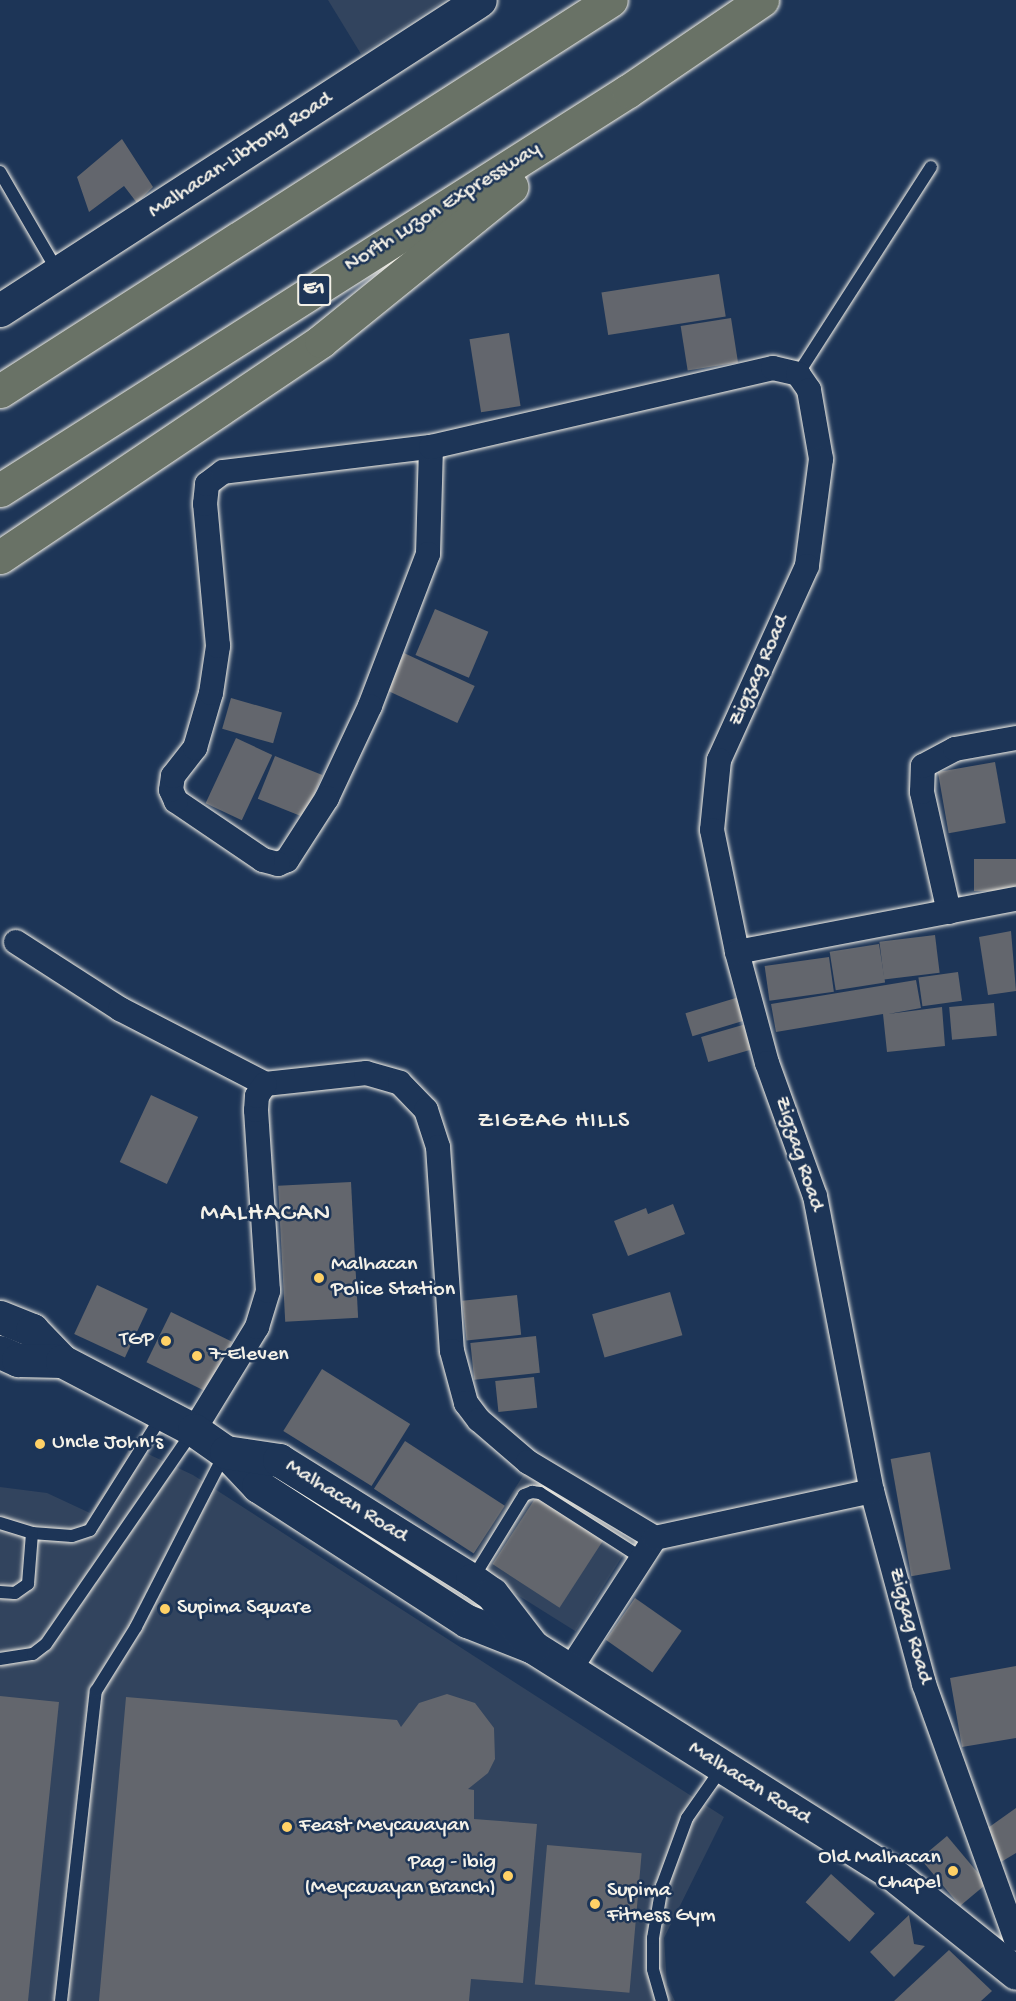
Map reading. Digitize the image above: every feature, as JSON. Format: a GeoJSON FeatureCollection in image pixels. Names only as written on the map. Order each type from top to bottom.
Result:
{"type":"FeatureCollection","features":[{"type":"Feature","properties":{"kind":"highway"},"geometry":{"type":"LineString","coordinates":[[0,391],[611,0]]}},
{"type":"Feature","properties":{"kind":"highway","name":"North Luzon Expressway"},"geometry":{"type":"LineString","coordinates":[[0,489],[628,91],[762,0]]}},
{"type":"Feature","properties":{"kind":"highway"},"geometry":{"type":"LineString","coordinates":[[0,557],[321,341],[628,91]]}},
{"type":"Feature","properties":{"kind":"main road","name":"Malhacan-Libtong Road"},"geometry":{"type":"LineString","coordinates":[[0,310],[449,15],[480,0]]}},
{"type":"Feature","properties":{"kind":"main road","name":"Malhacan Road"},"geometry":{"type":"LineString","coordinates":[[0,1317],[32,1330],[62,1361],[164,1412],[194,1430],[226,1452],[258,1486],[467,1621],[533,1647],[890,1872],[1016,1973]]}},
{"type":"Feature","properties":{"kind":"main road","name":"Malhacan Road"},"geometry":{"type":"LineString","coordinates":[[0,1352],[18,1360],[62,1361]]}},
{"type":"Feature","properties":{"kind":"main road","name":"Malhacan Road"},"geometry":{"type":"LineString","coordinates":[[226,1452],[279,1460],[472,1580],[492,1594],[533,1647]]}},
{"type":"Feature","properties":{"kind":"street"},"geometry":{"type":"LineString","coordinates":[[431,447],[428,554],[370,706],[327,798],[287,860],[278,864],[263,860],[176,801],[171,790],[173,776],[195,748],[211,693],[218,646],[205,504],[207,484],[223,472],[431,447],[773,368],[798,374]]}},
{"type":"Feature","properties":{"kind":"street","name":"Zigzag Road"},"geometry":{"type":"LineString","coordinates":[[798,374],[809,390],[821,459],[807,566],[720,760],[712,830],[737,952],[767,1063],[815,1196],[873,1491],[924,1684],[1014,1928]]}},
{"type":"Feature","properties":{"kind":"street"},"geometry":{"type":"LineString","coordinates":[[949,912],[922,792],[922,766],[955,749],[1016,738]]}},
{"type":"Feature","properties":{"kind":"street"},"geometry":{"type":"LineString","coordinates":[[737,952],[1016,899]]}},
{"type":"Feature","properties":{"kind":"street"},"geometry":{"type":"LineString","coordinates":[[16,942],[120,1009],[265,1084],[366,1073],[400,1083],[426,1110],[442,1171],[452,1351],[466,1403],[479,1419],[528,1462],[655,1538]]}},
{"type":"Feature","properties":{"kind":"street"},"geometry":{"type":"LineString","coordinates":[[194,1430],[257,1327],[268,1291],[256,1110],[256,1096],[265,1084]]}},
{"type":"Feature","properties":{"kind":"street"},"geometry":{"type":"LineString","coordinates":[[569,1671],[640,1557],[655,1538],[873,1491]]}},
{"type":"Feature","properties":{"kind":"lane"},"geometry":{"type":"LineString","coordinates":[[798,374],[931,167]]}},
{"type":"Feature","properties":{"kind":"lane"},"geometry":{"type":"LineString","coordinates":[[0,172],[58,273]]}},
{"type":"Feature","properties":{"kind":"lane"},"geometry":{"type":"LineString","coordinates":[[0,1523],[32,1533],[72,1536],[90,1530],[164,1412]]}},
{"type":"Feature","properties":{"kind":"lane"},"geometry":{"type":"LineString","coordinates":[[0,1659],[33,1654],[46,1644],[194,1430]]}},
{"type":"Feature","properties":{"kind":"lane"},"geometry":{"type":"LineString","coordinates":[[61,2001],[96,1691],[136,1627],[226,1452]]}},
{"type":"Feature","properties":{"kind":"lane"},"geometry":{"type":"LineString","coordinates":[[472,1580],[524,1495],[532,1492],[540,1493],[640,1557]]}},
{"type":"Feature","properties":{"kind":"lane"},"geometry":{"type":"LineString","coordinates":[[0,1592],[15,1593],[28,1584],[32,1533]]}},
{"type":"Feature","properties":{"kind":"lane"},"geometry":{"type":"LineString","coordinates":[[662,2001],[653,1969],[653,1938],[662,1886],[687,1818],[723,1767]]}},
{"type":"Feature","properties":{"kind":"shaded area"},"geometry":{"type":"Polygon","coordinates":[[[328,0],[445,0],[361,54],[328,0]]]}},
{"type":"Feature","properties":{"kind":"shaded area"},"geometry":{"type":"Polygon","coordinates":[[[131,1446],[193,1475],[724,1817],[664,1938],[667,1985],[675,2001],[0,2001],[0,1487],[47,1493],[90,1513],[131,1446]]]}},
{"type":"Feature","properties":{"kind":"shaded area"},"geometry":{"type":"Polygon","coordinates":[[[524,1474],[632,1541],[576,1631],[468,1564],[524,1474]]]}},
{"type":"Feature","properties":{"kind":"building"},"geometry":{"type":"Polygon","coordinates":[[[122,139],[153,187],[137,203],[124,186],[89,212],[77,177],[122,139]]]}},
{"type":"Feature","properties":{"kind":"building"},"geometry":{"type":"Polygon","coordinates":[[[719,274],[726,316],[608,335],[601,293],[719,274]]]}},
{"type":"Feature","properties":{"kind":"building"},"geometry":{"type":"Polygon","coordinates":[[[731,318],[738,362],[688,370],[681,326],[731,318]]]}},
{"type":"Feature","properties":{"kind":"building"},"geometry":{"type":"Polygon","coordinates":[[[509,333],[521,406],[481,412],[469,339],[509,333]]]}},
{"type":"Feature","properties":{"kind":"building"},"geometry":{"type":"Polygon","coordinates":[[[435,609],[488,632],[469,678],[415,655],[435,609]]]}},
{"type":"Feature","properties":{"kind":"building"},"geometry":{"type":"Polygon","coordinates":[[[404,653],[475,686],[457,723],[387,690],[404,653]]]}},
{"type":"Feature","properties":{"kind":"building"},"geometry":{"type":"Polygon","coordinates":[[[231,698],[282,713],[273,743],[222,729],[231,698]]]}},
{"type":"Feature","properties":{"kind":"building"},"geometry":{"type":"Polygon","coordinates":[[[236,738],[272,755],[242,820],[206,803],[236,738]]]}},
{"type":"Feature","properties":{"kind":"building"},"geometry":{"type":"Polygon","coordinates":[[[275,756],[322,775],[305,818],[258,799],[275,756]]]}},
{"type":"Feature","properties":{"kind":"building"},"geometry":{"type":"Polygon","coordinates":[[[995,762],[1006,823],[949,833],[938,772],[995,762]]]}},
{"type":"Feature","properties":{"kind":"building"},"geometry":{"type":"Polygon","coordinates":[[[974,859],[1016,859],[1016,891],[974,891],[974,859]]]}},
{"type":"Feature","properties":{"kind":"building"},"geometry":{"type":"Polygon","coordinates":[[[1011,931],[1016,991],[988,995],[979,937],[1011,931]]]}},
{"type":"Feature","properties":{"kind":"building"},"geometry":{"type":"Polygon","coordinates":[[[935,935],[940,973],[884,980],[879,942],[935,935]]]}},
{"type":"Feature","properties":{"kind":"building"},"geometry":{"type":"Polygon","coordinates":[[[879,944],[885,983],[836,990],[830,952],[879,944]]]}},
{"type":"Feature","properties":{"kind":"building"},"geometry":{"type":"Polygon","coordinates":[[[829,957],[834,992],[770,1001],[765,966],[829,957]]]}},
{"type":"Feature","properties":{"kind":"building"},"geometry":{"type":"Polygon","coordinates":[[[958,972],[962,1001],[922,1006],[918,978],[958,972]]]}},
{"type":"Feature","properties":{"kind":"building"},"geometry":{"type":"Polygon","coordinates":[[[916,980],[921,1008],[888,1014],[942,1007],[945,1046],[887,1052],[883,1014],[776,1032],[771,1004],[916,980]]]}},
{"type":"Feature","properties":{"kind":"building"},"geometry":{"type":"Polygon","coordinates":[[[739,997],[746,1020],[692,1036],[685,1013],[739,997]]]}},
{"type":"Feature","properties":{"kind":"building"},"geometry":{"type":"Polygon","coordinates":[[[994,1003],[997,1036],[952,1040],[949,1007],[994,1003]]]}},
{"type":"Feature","properties":{"kind":"building"},"geometry":{"type":"Polygon","coordinates":[[[753,1022],[760,1047],[708,1062],[701,1037],[753,1022]]]}},
{"type":"Feature","properties":{"kind":"building"},"geometry":{"type":"Polygon","coordinates":[[[151,1095],[198,1117],[167,1184],[120,1162],[151,1095]]]}},
{"type":"Feature","properties":{"kind":"building","name":"Malhacan Police Station"},"geometry":{"type":"Polygon","coordinates":[[[351,1182],[358,1318],[285,1322],[278,1186],[351,1182]]]}},
{"type":"Feature","properties":{"kind":"building"},"geometry":{"type":"Polygon","coordinates":[[[673,1204],[685,1234],[628,1256],[614,1221],[646,1208],[648,1214],[673,1204]]]}},
{"type":"Feature","properties":{"kind":"building"},"geometry":{"type":"Polygon","coordinates":[[[97,1285],[148,1309],[125,1358],[74,1334],[97,1285]]]}},
{"type":"Feature","properties":{"kind":"building"},"geometry":{"type":"Polygon","coordinates":[[[670,1292],[682,1335],[605,1358],[592,1314],[670,1292]]]}},
{"type":"Feature","properties":{"kind":"building"},"geometry":{"type":"Polygon","coordinates":[[[517,1295],[521,1335],[466,1341],[462,1301],[517,1295]]]}},
{"type":"Feature","properties":{"kind":"building","name":"7-Eleven"},"geometry":{"type":"Polygon","coordinates":[[[171,1312],[232,1342],[208,1392],[146,1362],[171,1312]]]}},
{"type":"Feature","properties":{"kind":"building"},"geometry":{"type":"Polygon","coordinates":[[[536,1336],[540,1373],[474,1380],[470,1343],[536,1336]]]}},
{"type":"Feature","properties":{"kind":"building"},"geometry":{"type":"Polygon","coordinates":[[[322,1369],[410,1424],[372,1486],[283,1431],[322,1369]]]}},
{"type":"Feature","properties":{"kind":"building"},"geometry":{"type":"Polygon","coordinates":[[[534,1377],[537,1408],[498,1412],[495,1381],[534,1377]]]}},
{"type":"Feature","properties":{"kind":"building"},"geometry":{"type":"Polygon","coordinates":[[[405,1441],[505,1506],[474,1554],[374,1489],[405,1441]]]}},
{"type":"Feature","properties":{"kind":"building"},"geometry":{"type":"Polygon","coordinates":[[[930,1452],[951,1569],[911,1576],[891,1459],[930,1452]]]}},
{"type":"Feature","properties":{"kind":"building"},"geometry":{"type":"Polygon","coordinates":[[[536,1497],[603,1541],[560,1608],[492,1564],[536,1497]]]}},
{"type":"Feature","properties":{"kind":"building"},"geometry":{"type":"Polygon","coordinates":[[[635,1598],[682,1631],[652,1672],[606,1640],[635,1598]]]}},
{"type":"Feature","properties":{"kind":"building"},"geometry":{"type":"Polygon","coordinates":[[[1016,1666],[1016,1738],[962,1747],[950,1678],[1016,1666]]]}},
{"type":"Feature","properties":{"kind":"building"},"geometry":{"type":"Polygon","coordinates":[[[447,1694],[475,1703],[494,1728],[495,1759],[488,1773],[468,1789],[474,1790],[474,1819],[537,1824],[523,1983],[471,1979],[469,2001],[99,2001],[126,1697],[397,1720],[401,1727],[419,1703],[447,1694]]]}},
{"type":"Feature","properties":{"kind":"building"},"geometry":{"type":"Polygon","coordinates":[[[0,1696],[59,1702],[28,2001],[0,2001],[0,1696]]]}},
{"type":"Feature","properties":{"kind":"building"},"geometry":{"type":"Polygon","coordinates":[[[1016,1808],[1016,1853],[1001,1862],[985,1830],[1016,1808]]]}},
{"type":"Feature","properties":{"kind":"building","name":"Old Malhacan Chapel"},"geometry":{"type":"Polygon","coordinates":[[[947,1836],[987,1883],[960,1906],[920,1858],[947,1836]]]}},
{"type":"Feature","properties":{"kind":"building"},"geometry":{"type":"Polygon","coordinates":[[[547,1845],[642,1853],[629,1993],[535,1984],[547,1845]]]}},
{"type":"Feature","properties":{"kind":"building"},"geometry":{"type":"Polygon","coordinates":[[[831,1874],[875,1913],[849,1942],[806,1902],[831,1874]]]}},
{"type":"Feature","properties":{"kind":"building"},"geometry":{"type":"Polygon","coordinates":[[[909,1915],[914,1944],[925,1946],[894,1977],[870,1952],[909,1915]]]}},
{"type":"Feature","properties":{"kind":"building"},"geometry":{"type":"Polygon","coordinates":[[[949,1950],[992,1991],[981,2001],[894,2001],[949,1950]]]}},
{"type":"Feature","properties":{"kind":"place","name":"Malhacan Police Station"},"geometry":{"type":"Point","coordinates":[319,1278]}},
{"type":"Feature","properties":{"kind":"place","name":"TGP"},"geometry":{"type":"Point","coordinates":[166,1341]}},
{"type":"Feature","properties":{"kind":"place","name":"7-Eleven"},"geometry":{"type":"Point","coordinates":[197,1356]}},
{"type":"Feature","properties":{"kind":"place","name":"Uncle John's"},"geometry":{"type":"Point","coordinates":[40,1444]}},
{"type":"Feature","properties":{"kind":"place","name":"Supima Square"},"geometry":{"type":"Point","coordinates":[165,1609]}},
{"type":"Feature","properties":{"kind":"place","name":"Feast Meycauayan"},"geometry":{"type":"Point","coordinates":[287,1827]}},
{"type":"Feature","properties":{"kind":"place","name":"Old Malhacan Chapel"},"geometry":{"type":"Point","coordinates":[953,1871]}},
{"type":"Feature","properties":{"kind":"place","name":"Pag - ibig (Meycauayan Branch)"},"geometry":{"type":"Point","coordinates":[508,1876]}},
{"type":"Feature","properties":{"kind":"place","name":"Supima Fitness Gym"},"geometry":{"type":"Point","coordinates":[595,1904]}},
{"type":"Feature","properties":{"kind":"district","name":"ZIGZAG HILLS"},"geometry":{"type":"Point","coordinates":[554,1122]}},
{"type":"Feature","properties":{"kind":"district","name":"MALHACAN"},"geometry":{"type":"Point","coordinates":[266,1215]}}]}
